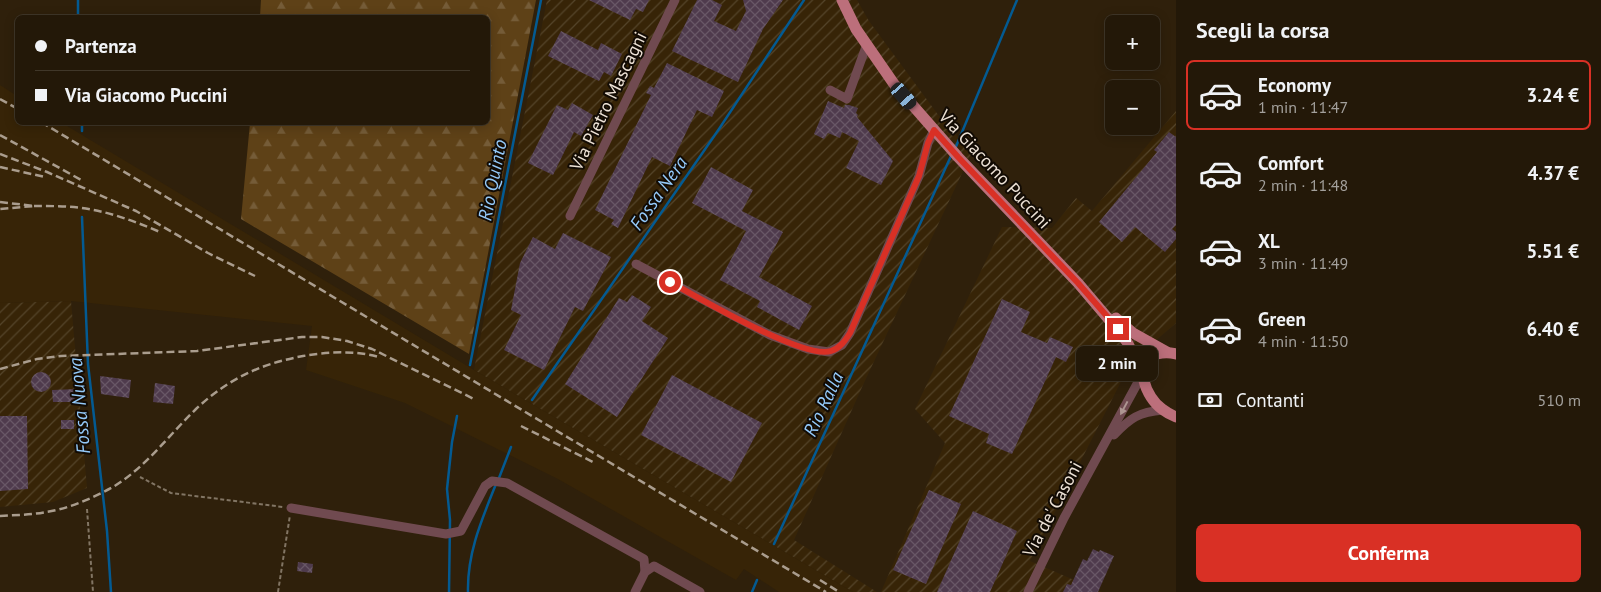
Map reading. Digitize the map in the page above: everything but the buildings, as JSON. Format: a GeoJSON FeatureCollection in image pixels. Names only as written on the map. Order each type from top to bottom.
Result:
{"type":"FeatureCollection","features":[{"type":"Feature","properties":{"kind":"main road","name":"Via Giacomo Puccini"},"geometry":{"type":"LineString","coordinates":[[842,0],[856,29],[894,84],[958,157],[1078,283],[1118,329],[1143,373],[1144,383],[1149,393],[1163,410],[1176,417]]}},
{"type":"Feature","properties":{"kind":"main road","name":"Via Giacomo Puccini"},"geometry":{"type":"LineString","coordinates":[[1078,283],[1140,338],[1173,353]]}},
{"type":"Feature","properties":{"kind":"main road","name":"Via Giacomo Puccini"},"geometry":{"type":"LineString","coordinates":[[1143,373],[1146,364],[1153,356],[1173,353]]}},
{"type":"Feature","properties":{"kind":"street","name":"Via Pietro Mascagni"},"geometry":{"type":"LineString","coordinates":[[570,216],[675,0]]}},
{"type":"Feature","properties":{"kind":"street"},"geometry":{"type":"LineString","coordinates":[[830,90],[847,98],[867,44]]}},
{"type":"Feature","properties":{"kind":"street"},"geometry":{"type":"LineString","coordinates":[[636,264],[770,335],[808,349],[829,352],[842,345],[850,333],[919,176],[928,143],[934,130]]}},
{"type":"Feature","properties":{"kind":"street","name":"Via de' Casoni"},"geometry":{"type":"LineString","coordinates":[[1028,592],[1064,518],[1143,373]]}},
{"type":"Feature","properties":{"kind":"street","name":"Via de' Casoni"},"geometry":{"type":"LineString","coordinates":[[1106,443],[1133,418],[1140,414],[1163,410]]}},
{"type":"Feature","properties":{"kind":"street"},"geometry":{"type":"LineString","coordinates":[[291,508],[450,533],[461,531],[486,486],[497,482],[507,483],[644,559],[645,572]]}},
{"type":"Feature","properties":{"kind":"street"},"geometry":{"type":"LineString","coordinates":[[635,592],[645,572],[654,566],[700,592]]}},
{"type":"Feature","properties":{"kind":"path"},"geometry":{"type":"LineString","coordinates":[[140,477],[170,492],[291,508],[278,592]]}},
{"type":"Feature","properties":{"kind":"path"},"geometry":{"type":"LineString","coordinates":[[87,509],[93,592]]}},
{"type":"Feature","properties":{"kind":"shaded area"},"geometry":{"type":"Polygon","coordinates":[[[547,0],[857,0],[869,21],[939,116],[972,152],[863,385],[794,540],[877,592],[853,592],[474,370],[547,0]]]}},
{"type":"Feature","properties":{"kind":"shaded area"},"geometry":{"type":"Polygon","coordinates":[[[0,85],[15,95],[15,125],[65,125],[474,370],[853,592],[779,592],[744,569],[736,580],[558,479],[405,403],[306,370],[312,326],[71,301],[0,303],[0,85]]]}},
{"type":"Feature","properties":{"kind":"shaded area"},"geometry":{"type":"Polygon","coordinates":[[[1176,111],[1176,323],[1131,362],[1030,561],[1102,592],[881,592],[945,443],[915,409],[1002,227],[1052,228],[1076,198],[1092,211],[1156,135],[1160,135],[1160,130],[1176,111]]]}},
{"type":"Feature","properties":{"kind":"shaded area"},"geometry":{"type":"Polygon","coordinates":[[[71,301],[87,488],[53,502],[0,507],[0,303],[71,301]]]}},
{"type":"Feature","properties":{"kind":"green space"},"geometry":{"type":"Polygon","coordinates":[[[261,0],[536,0],[469,354],[241,219],[250,125],[490,125],[490,15],[260,15],[261,0]]]}},
{"type":"Feature","properties":{"kind":"waterway","name":"Fossa Nuova"},"geometry":{"type":"LineString","coordinates":[[78,0],[78,15]]}},
{"type":"Feature","properties":{"kind":"waterway","name":"Rio Quinto"},"geometry":{"type":"LineString","coordinates":[[470,365],[541,0]]}},
{"type":"Feature","properties":{"kind":"waterway","name":"Fossa Nera"},"geometry":{"type":"LineString","coordinates":[[532,400],[719,129],[804,0]]}},
{"type":"Feature","properties":{"kind":"waterway","name":"Rio Ralla"},"geometry":{"type":"LineString","coordinates":[[955,149],[1017,0]]}},
{"type":"Feature","properties":{"kind":"waterway","name":"Fossa Nuova"},"geometry":{"type":"LineString","coordinates":[[82,125],[82,131]]}},
{"type":"Feature","properties":{"kind":"waterway","name":"Rio Ralla"},"geometry":{"type":"LineString","coordinates":[[774,544],[951,156]]}},
{"type":"Feature","properties":{"kind":"waterway","name":"Fossa Nuova"},"geometry":{"type":"LineString","coordinates":[[82,217],[88,364],[107,531],[111,592]]}},
{"type":"Feature","properties":{"kind":"waterway","name":"Rio Quinto"},"geometry":{"type":"LineString","coordinates":[[449,592],[450,520],[447,489],[457,416]]}},
{"type":"Feature","properties":{"kind":"waterway","name":"Fossa Nera"},"geometry":{"type":"LineString","coordinates":[[499,478],[511,447]]}},
{"type":"Feature","properties":{"kind":"waterway","name":"Fossa Nera"},"geometry":{"type":"LineString","coordinates":[[468,592],[468,578],[473,550],[496,484]]}},
{"type":"Feature","properties":{"kind":"waterway","name":"Rio Ralla"},"geometry":{"type":"LineString","coordinates":[[752,592],[757,580]]}},
{"type":"Feature","properties":{"kind":"railway"},"geometry":{"type":"LineString","coordinates":[[0,99],[15,107]]}},
{"type":"Feature","properties":{"kind":"railway"},"geometry":{"type":"LineString","coordinates":[[46,125],[826,592]]}},
{"type":"Feature","properties":{"kind":"railway"},"geometry":{"type":"LineString","coordinates":[[0,135],[83,181]]}},
{"type":"Feature","properties":{"kind":"railway"},"geometry":{"type":"LineString","coordinates":[[0,154],[47,172],[136,211],[208,253],[255,276]]}},
{"type":"Feature","properties":{"kind":"railway"},"geometry":{"type":"LineString","coordinates":[[0,167],[45,177]]}},
{"type":"Feature","properties":{"kind":"railway"},"geometry":{"type":"LineString","coordinates":[[0,202],[34,206],[0,209]]}},
{"type":"Feature","properties":{"kind":"railway"},"geometry":{"type":"LineString","coordinates":[[34,206],[59,206],[96,210],[160,232]]}},
{"type":"Feature","properties":{"kind":"railway"},"geometry":{"type":"LineString","coordinates":[[0,369],[37,359],[61,356],[197,351],[302,337],[322,337],[347,341],[372,349],[474,399]]}},
{"type":"Feature","properties":{"kind":"railway"},"geometry":{"type":"LineString","coordinates":[[0,516],[54,511],[72,506],[113,487],[146,461],[208,398],[233,381],[259,368],[287,359],[322,353],[341,352],[379,357]]}},
{"type":"Feature","properties":{"kind":"railway"},"geometry":{"type":"LineString","coordinates":[[521,426],[595,463]]}},
{"type":"Feature","properties":{"kind":"railway"},"geometry":{"type":"LineString","coordinates":[[820,580],[839,592]]}},
{"type":"Feature","properties":{"kind":"route"},"geometry":{"type":"LineString","coordinates":[[670,282],[770,335],[795,345],[829,352],[842,345],[850,333],[919,176],[928,143],[934,130],[1078,283],[1089,298],[1118,329]]}}]}
